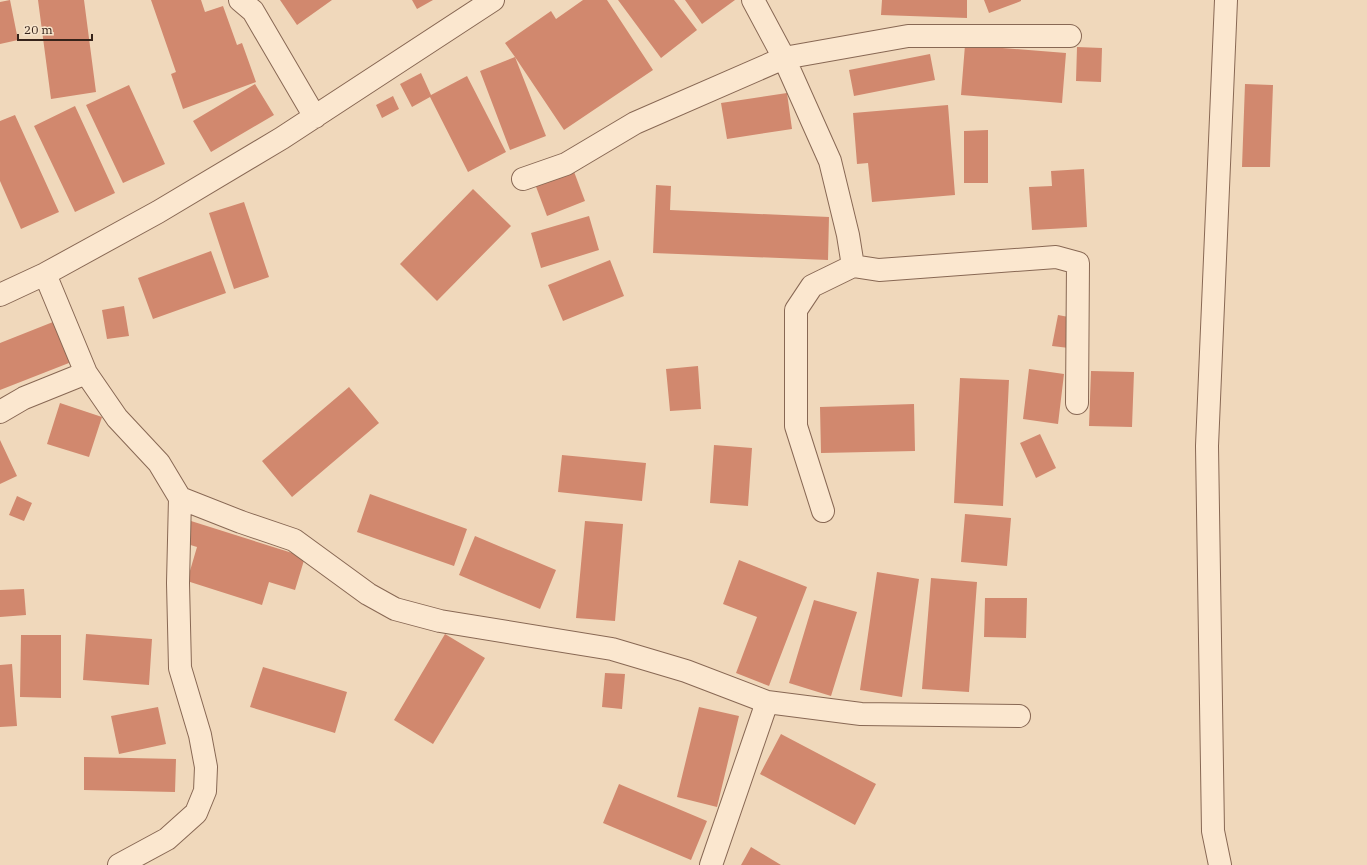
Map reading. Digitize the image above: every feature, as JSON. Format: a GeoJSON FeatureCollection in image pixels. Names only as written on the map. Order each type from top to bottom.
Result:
{"type":"FeatureCollection","features":[{"type":"Feature","properties":{"kind":"street"},"geometry":{"type":"LineString","coordinates":[[240,0],[253,11],[315,117]]}},
{"type":"Feature","properties":{"kind":"street"},"geometry":{"type":"LineString","coordinates":[[0,295],[45,274],[158,212],[282,138],[493,0]]}},
{"type":"Feature","properties":{"kind":"street"},"geometry":{"type":"LineString","coordinates":[[753,0],[784,58],[830,161],[848,235],[853,266]]}},
{"type":"Feature","properties":{"kind":"street"},"geometry":{"type":"LineString","coordinates":[[1208,865],[1213,831],[1207,446],[1226,0]]}},
{"type":"Feature","properties":{"kind":"street"},"geometry":{"type":"LineString","coordinates":[[523,179],[566,164],[635,123],[784,58],[908,36],[1070,36]]}},
{"type":"Feature","properties":{"kind":"street"},"geometry":{"type":"LineString","coordinates":[[823,511],[796,426],[796,310],[812,286],[853,266],[879,270],[1056,257],[1078,263],[1077,403]]}},
{"type":"Feature","properties":{"kind":"street"},"geometry":{"type":"LineString","coordinates":[[45,274],[86,373],[117,418],[160,463],[180,498],[178,584],[180,668],[200,735],[206,767],[205,791],[196,813],[167,839],[119,865]]}},
{"type":"Feature","properties":{"kind":"street"},"geometry":{"type":"LineString","coordinates":[[0,412],[24,398],[86,373]]}},
{"type":"Feature","properties":{"kind":"street"},"geometry":{"type":"LineString","coordinates":[[180,498],[241,522],[294,540],[368,594],[395,609],[440,621],[612,649],[686,671],[767,702],[862,714],[1019,716]]}},
{"type":"Feature","properties":{"kind":"street"},"geometry":{"type":"LineString","coordinates":[[711,865],[767,702]]}},
{"type":"Feature","properties":{"kind":"street"},"geometry":{"type":"LineString","coordinates":[[1213,831],[1220,865]]}},
{"type":"Feature","properties":{"kind":"building"},"geometry":{"type":"Polygon","coordinates":[[[10,0],[18,40],[0,44],[0,2],[10,0]]]}},
{"type":"Feature","properties":{"kind":"building"},"geometry":{"type":"Polygon","coordinates":[[[38,0],[84,0],[96,92],[51,99],[38,0]]]}},
{"type":"Feature","properties":{"kind":"building"},"geometry":{"type":"Polygon","coordinates":[[[151,0],[201,0],[205,12],[223,6],[237,45],[242,43],[256,82],[183,109],[171,74],[176,72],[151,0]]]}},
{"type":"Feature","properties":{"kind":"building"},"geometry":{"type":"Polygon","coordinates":[[[280,0],[332,0],[297,25],[280,0]]]}},
{"type":"Feature","properties":{"kind":"building"},"geometry":{"type":"Polygon","coordinates":[[[412,0],[433,0],[417,9],[412,0]]]}},
{"type":"Feature","properties":{"kind":"building"},"geometry":{"type":"Polygon","coordinates":[[[583,0],[607,0],[653,70],[564,130],[505,43],[551,11],[556,19],[583,0]]]}},
{"type":"Feature","properties":{"kind":"building"},"geometry":{"type":"Polygon","coordinates":[[[618,0],[674,0],[697,30],[661,58],[618,0]]]}},
{"type":"Feature","properties":{"kind":"building"},"geometry":{"type":"Polygon","coordinates":[[[685,0],[735,0],[702,24],[685,0]]]}},
{"type":"Feature","properties":{"kind":"building"},"geometry":{"type":"Polygon","coordinates":[[[882,0],[967,0],[967,18],[881,15],[882,0]]]}},
{"type":"Feature","properties":{"kind":"building"},"geometry":{"type":"Polygon","coordinates":[[[984,0],[1021,0],[1021,1],[989,13],[984,0]]]}},
{"type":"Feature","properties":{"kind":"building"},"geometry":{"type":"Polygon","coordinates":[[[965,45],[1066,53],[1062,103],[961,95],[965,45]]]}},
{"type":"Feature","properties":{"kind":"building"},"geometry":{"type":"Polygon","coordinates":[[[1077,47],[1102,48],[1101,82],[1076,81],[1077,47]]]}},
{"type":"Feature","properties":{"kind":"building"},"geometry":{"type":"Polygon","coordinates":[[[930,54],[935,80],[854,96],[849,70],[930,54]]]}},
{"type":"Feature","properties":{"kind":"building"},"geometry":{"type":"Polygon","coordinates":[[[515,57],[546,136],[510,150],[480,71],[515,57]]]}},
{"type":"Feature","properties":{"kind":"building"},"geometry":{"type":"Polygon","coordinates":[[[421,73],[431,95],[467,76],[506,152],[468,172],[430,97],[412,107],[400,84],[421,73]]]}},
{"type":"Feature","properties":{"kind":"building"},"geometry":{"type":"Polygon","coordinates":[[[255,84],[274,115],[211,152],[193,121],[255,84]]]}},
{"type":"Feature","properties":{"kind":"building"},"geometry":{"type":"Polygon","coordinates":[[[1245,84],[1273,85],[1270,167],[1242,167],[1245,84]]]}},
{"type":"Feature","properties":{"kind":"building"},"geometry":{"type":"Polygon","coordinates":[[[129,85],[165,164],[123,183],[86,105],[129,85]]]}},
{"type":"Feature","properties":{"kind":"building"},"geometry":{"type":"Polygon","coordinates":[[[787,93],[792,129],[727,139],[721,103],[787,93]]]}},
{"type":"Feature","properties":{"kind":"building"},"geometry":{"type":"Polygon","coordinates":[[[393,96],[399,109],[382,118],[376,105],[393,96]]]}},
{"type":"Feature","properties":{"kind":"building"},"geometry":{"type":"Polygon","coordinates":[[[948,105],[955,195],[872,202],[868,163],[857,164],[853,113],[948,105]]]}},
{"type":"Feature","properties":{"kind":"building"},"geometry":{"type":"Polygon","coordinates":[[[75,106],[115,193],[75,212],[34,126],[75,106]]]}},
{"type":"Feature","properties":{"kind":"building"},"geometry":{"type":"Polygon","coordinates":[[[15,115],[59,212],[21,229],[0,181],[0,121],[15,115]]]}},
{"type":"Feature","properties":{"kind":"building"},"geometry":{"type":"Polygon","coordinates":[[[988,130],[988,183],[964,183],[964,131],[988,130]]]}},
{"type":"Feature","properties":{"kind":"building"},"geometry":{"type":"Polygon","coordinates":[[[573,169],[585,201],[547,216],[535,184],[573,169]]]}},
{"type":"Feature","properties":{"kind":"building"},"geometry":{"type":"Polygon","coordinates":[[[1084,169],[1087,227],[1032,230],[1029,187],[1052,186],[1051,171],[1084,169]]]}},
{"type":"Feature","properties":{"kind":"building"},"geometry":{"type":"Polygon","coordinates":[[[656,185],[671,186],[670,210],[829,217],[828,260],[653,253],[656,185]]]}},
{"type":"Feature","properties":{"kind":"building"},"geometry":{"type":"Polygon","coordinates":[[[473,189],[511,226],[437,301],[400,264],[473,189]]]}},
{"type":"Feature","properties":{"kind":"building"},"geometry":{"type":"Polygon","coordinates":[[[244,202],[269,277],[234,289],[209,213],[244,202]]]}},
{"type":"Feature","properties":{"kind":"building"},"geometry":{"type":"Polygon","coordinates":[[[589,216],[599,250],[541,268],[531,233],[589,216]]]}},
{"type":"Feature","properties":{"kind":"building"},"geometry":{"type":"Polygon","coordinates":[[[211,251],[226,293],[153,319],[138,278],[211,251]]]}},
{"type":"Feature","properties":{"kind":"building"},"geometry":{"type":"Polygon","coordinates":[[[610,260],[624,296],[563,321],[548,285],[610,260]]]}},
{"type":"Feature","properties":{"kind":"building"},"geometry":{"type":"Polygon","coordinates":[[[124,306],[129,336],[107,339],[102,310],[124,306]]]}},
{"type":"Feature","properties":{"kind":"building"},"geometry":{"type":"Polygon","coordinates":[[[1058,315],[1074,318],[1069,348],[1052,346],[1058,315]]]}},
{"type":"Feature","properties":{"kind":"building"},"geometry":{"type":"Polygon","coordinates":[[[58,320],[74,361],[0,390],[0,343],[58,320]]]}},
{"type":"Feature","properties":{"kind":"building"},"geometry":{"type":"Polygon","coordinates":[[[698,366],[701,409],[670,411],[666,369],[698,366]]]}},
{"type":"Feature","properties":{"kind":"building"},"geometry":{"type":"Polygon","coordinates":[[[1029,369],[1064,374],[1058,424],[1023,419],[1029,369]]]}},
{"type":"Feature","properties":{"kind":"building"},"geometry":{"type":"Polygon","coordinates":[[[1091,371],[1134,372],[1132,427],[1089,426],[1091,371]]]}},
{"type":"Feature","properties":{"kind":"building"},"geometry":{"type":"Polygon","coordinates":[[[960,378],[1009,380],[1003,506],[954,503],[960,378]]]}},
{"type":"Feature","properties":{"kind":"building"},"geometry":{"type":"Polygon","coordinates":[[[349,387],[379,423],[292,497],[262,461],[349,387]]]}},
{"type":"Feature","properties":{"kind":"building"},"geometry":{"type":"Polygon","coordinates":[[[60,403],[102,417],[89,457],[47,444],[60,403]]]}},
{"type":"Feature","properties":{"kind":"building"},"geometry":{"type":"Polygon","coordinates":[[[914,404],[915,451],[821,453],[820,407],[914,404]]]}},
{"type":"Feature","properties":{"kind":"building"},"geometry":{"type":"Polygon","coordinates":[[[1040,434],[1056,468],[1036,478],[1020,443],[1040,434]]]}},
{"type":"Feature","properties":{"kind":"building"},"geometry":{"type":"Polygon","coordinates":[[[0,440],[17,476],[0,484],[0,440]]]}},
{"type":"Feature","properties":{"kind":"building"},"geometry":{"type":"Polygon","coordinates":[[[714,445],[752,448],[748,506],[710,503],[714,445]]]}},
{"type":"Feature","properties":{"kind":"building"},"geometry":{"type":"Polygon","coordinates":[[[562,455],[646,463],[642,501],[558,492],[562,455]]]}},
{"type":"Feature","properties":{"kind":"building"},"geometry":{"type":"Polygon","coordinates":[[[370,494],[467,529],[454,566],[357,532],[370,494]]]}},
{"type":"Feature","properties":{"kind":"building"},"geometry":{"type":"Polygon","coordinates":[[[17,496],[32,503],[24,521],[9,515],[17,496]]]}},
{"type":"Feature","properties":{"kind":"building"},"geometry":{"type":"Polygon","coordinates":[[[965,514],[1011,518],[1007,566],[961,562],[965,514]]]}},
{"type":"Feature","properties":{"kind":"building"},"geometry":{"type":"Polygon","coordinates":[[[191,521],[305,557],[295,590],[269,582],[262,605],[187,581],[197,547],[184,543],[191,521]]]}},
{"type":"Feature","properties":{"kind":"building"},"geometry":{"type":"Polygon","coordinates":[[[585,521],[623,524],[615,621],[576,618],[585,521]]]}},
{"type":"Feature","properties":{"kind":"building"},"geometry":{"type":"Polygon","coordinates":[[[475,536],[556,570],[540,609],[459,575],[475,536]]]}},
{"type":"Feature","properties":{"kind":"building"},"geometry":{"type":"Polygon","coordinates":[[[739,560],[807,587],[769,686],[736,673],[757,617],[723,604],[739,560]]]}},
{"type":"Feature","properties":{"kind":"building"},"geometry":{"type":"Polygon","coordinates":[[[877,572],[919,579],[902,697],[860,690],[877,572]]]}},
{"type":"Feature","properties":{"kind":"building"},"geometry":{"type":"Polygon","coordinates":[[[931,578],[977,582],[969,692],[922,689],[931,578]]]}},
{"type":"Feature","properties":{"kind":"building"},"geometry":{"type":"Polygon","coordinates":[[[24,589],[26,615],[0,617],[0,590],[24,589]]]}},
{"type":"Feature","properties":{"kind":"building"},"geometry":{"type":"Polygon","coordinates":[[[985,598],[1027,598],[1026,638],[984,637],[985,598]]]}},
{"type":"Feature","properties":{"kind":"building"},"geometry":{"type":"Polygon","coordinates":[[[814,600],[857,612],[831,696],[789,683],[814,600]]]}},
{"type":"Feature","properties":{"kind":"building"},"geometry":{"type":"Polygon","coordinates":[[[86,634],[152,639],[149,685],[83,680],[86,634]]]}},
{"type":"Feature","properties":{"kind":"building"},"geometry":{"type":"Polygon","coordinates":[[[445,634],[485,658],[433,744],[394,720],[445,634]]]}},
{"type":"Feature","properties":{"kind":"building"},"geometry":{"type":"Polygon","coordinates":[[[21,635],[61,635],[61,698],[20,697],[21,635]]]}},
{"type":"Feature","properties":{"kind":"building"},"geometry":{"type":"Polygon","coordinates":[[[12,664],[17,726],[0,727],[0,665],[12,664]]]}},
{"type":"Feature","properties":{"kind":"building"},"geometry":{"type":"Polygon","coordinates":[[[263,667],[347,692],[335,733],[250,707],[263,667]]]}},
{"type":"Feature","properties":{"kind":"building"},"geometry":{"type":"Polygon","coordinates":[[[605,673],[625,674],[622,709],[602,707],[605,673]]]}},
{"type":"Feature","properties":{"kind":"building"},"geometry":{"type":"Polygon","coordinates":[[[158,707],[166,744],[119,754],[111,716],[158,707]]]}},
{"type":"Feature","properties":{"kind":"building"},"geometry":{"type":"Polygon","coordinates":[[[699,707],[739,716],[717,807],[677,797],[699,707]]]}},
{"type":"Feature","properties":{"kind":"building"},"geometry":{"type":"Polygon","coordinates":[[[781,734],[876,784],[855,825],[760,774],[781,734]]]}},
{"type":"Feature","properties":{"kind":"building"},"geometry":{"type":"Polygon","coordinates":[[[84,757],[176,759],[175,792],[84,790],[84,757]]]}},
{"type":"Feature","properties":{"kind":"building"},"geometry":{"type":"Polygon","coordinates":[[[619,784],[707,821],[691,860],[603,823],[619,784]]]}},
{"type":"Feature","properties":{"kind":"building"},"geometry":{"type":"Polygon","coordinates":[[[751,847],[781,865],[741,865],[751,847]]]}}]}
